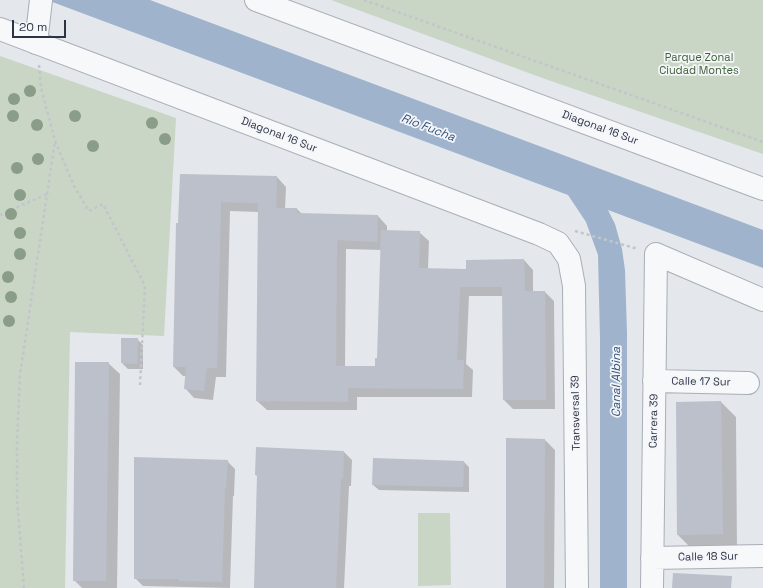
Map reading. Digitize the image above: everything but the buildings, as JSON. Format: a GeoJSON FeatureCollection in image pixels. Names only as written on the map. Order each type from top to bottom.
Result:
{"type":"FeatureCollection","features":[{"type":"Feature","properties":{"kind":"street","name":"Diagonal 16 Sur"},"geometry":{"type":"LineString","coordinates":[[256,0],[763,189]]}},
{"type":"Feature","properties":{"kind":"street"},"geometry":{"type":"LineString","coordinates":[[36,42],[41,1]]}},
{"type":"Feature","properties":{"kind":"street","name":"Diagonal 16 Sur"},"geometry":{"type":"LineString","coordinates":[[0,29],[532,232],[564,236]]}},
{"type":"Feature","properties":{"kind":"street","name":"Transversal 39"},"geometry":{"type":"LineString","coordinates":[[564,236],[574,286],[577,588]]}},
{"type":"Feature","properties":{"kind":"street"},"geometry":{"type":"LineString","coordinates":[[656,254],[763,300]]}},
{"type":"Feature","properties":{"kind":"street","name":"Carrera 39"},"geometry":{"type":"LineString","coordinates":[[652,588],[656,254]]}},
{"type":"Feature","properties":{"kind":"street","name":"Calle 17 Sur"},"geometry":{"type":"LineString","coordinates":[[654,381],[748,383]]}},
{"type":"Feature","properties":{"kind":"street","name":"Calle 18 Sur"},"geometry":{"type":"LineString","coordinates":[[652,558],[763,556]]}},
{"type":"Feature","properties":{"kind":"path"},"geometry":{"type":"LineString","coordinates":[[364,0],[763,142]]}},
{"type":"Feature","properties":{"kind":"path"},"geometry":{"type":"LineString","coordinates":[[36,42],[41,88],[55,141],[74,186],[89,211],[103,204],[145,286],[140,384]]}},
{"type":"Feature","properties":{"kind":"path"},"geometry":{"type":"LineString","coordinates":[[24,588],[17,498],[17,443],[20,375],[55,141]]}},
{"type":"Feature","properties":{"kind":"path"},"geometry":{"type":"LineString","coordinates":[[0,215],[47,194]]}},
{"type":"Feature","properties":{"kind":"path"},"geometry":{"type":"LineString","coordinates":[[564,236],[656,254]]}},
{"type":"Feature","properties":{"kind":"green space","name":"Parque Zonal Ciudad Montes"},"geometry":{"type":"Polygon","coordinates":[[[331,0],[763,0],[763,154],[545,79],[331,0]]]}},
{"type":"Feature","properties":{"kind":"green space"},"geometry":{"type":"Polygon","coordinates":[[[0,56],[176,118],[164,336],[70,332],[65,588],[0,588],[0,56]]]}},
{"type":"Feature","properties":{"kind":"green space"},"geometry":{"type":"Polygon","coordinates":[[[418,513],[450,513],[451,585],[418,586],[418,513]]]}},
{"type":"Feature","properties":{"kind":"water"},"geometry":{"type":"Polygon","coordinates":[[[47,0],[150,0],[763,230],[763,268],[608,210],[615,224],[622,249],[625,270],[627,333],[627,588],[600,588],[600,338],[598,255],[586,222],[568,195],[47,0]]]}},
{"type":"Feature","properties":{"kind":"water label","name":"Río Fucha"},"geometry":{"type":"Point","coordinates":[428,128]}},
{"type":"Feature","properties":{"kind":"water label","name":"Canal Albina"},"geometry":{"type":"Point","coordinates":[617,382]}}]}
